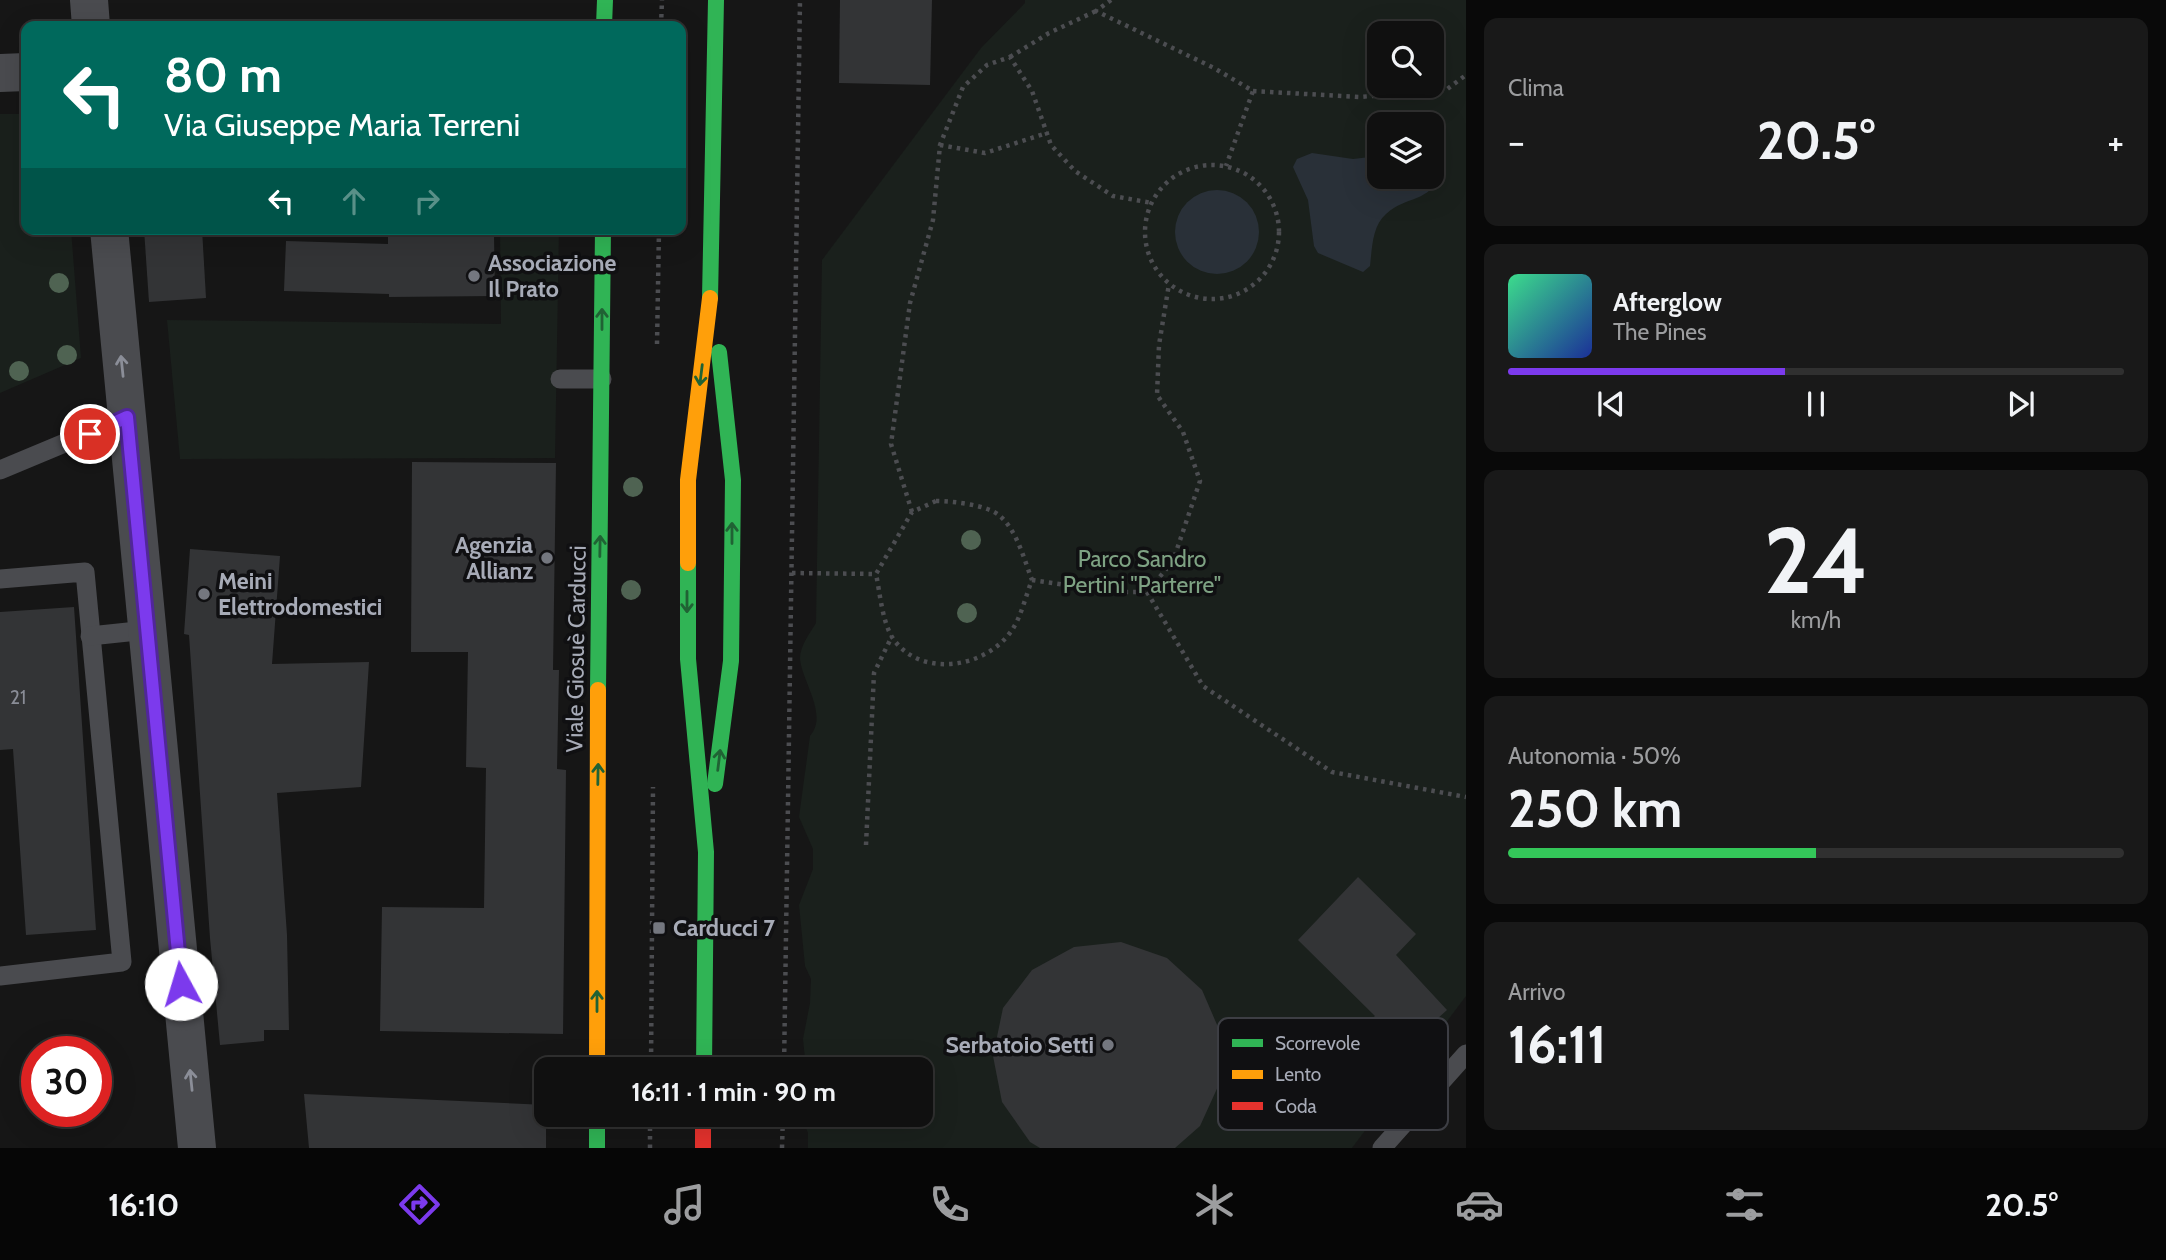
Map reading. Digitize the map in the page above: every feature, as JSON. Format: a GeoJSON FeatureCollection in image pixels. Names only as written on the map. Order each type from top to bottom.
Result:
{"type":"FeatureCollection","features":[{"type":"Feature","properties":{"kind":"main road"},"geometry":{"type":"LineString","coordinates":[[604,21],[605,0]]}},
{"type":"Feature","properties":{"kind":"main road"},"geometry":{"type":"LineString","coordinates":[[704,1057],[706,852],[688,659],[688,480],[712,283],[716,0]]}},
{"type":"Feature","properties":{"kind":"main road","name":"Viale Giosuè Carducci"},"geometry":{"type":"LineString","coordinates":[[597,1057],[603,235]]}},
{"type":"Feature","properties":{"kind":"main road"},"geometry":{"type":"LineString","coordinates":[[706,852],[732,661],[733,480],[712,283]]}},
{"type":"Feature","properties":{"kind":"main road"},"geometry":{"type":"LineString","coordinates":[[597,1127],[597,1148]]}},
{"type":"Feature","properties":{"kind":"main road"},"geometry":{"type":"LineString","coordinates":[[703,1127],[703,1148]]}},
{"type":"Feature","properties":{"kind":"street"},"geometry":{"type":"LineString","coordinates":[[89,0],[91,21]]}},
{"type":"Feature","properties":{"kind":"street"},"geometry":{"type":"LineString","coordinates":[[0,73],[21,72]]}},
{"type":"Feature","properties":{"kind":"street"},"geometry":{"type":"LineString","coordinates":[[110,235],[197,1148]]}},
{"type":"Feature","properties":{"kind":"lane"},"geometry":{"type":"LineString","coordinates":[[561,379],[602,379]]}},
{"type":"Feature","properties":{"kind":"lane"},"geometry":{"type":"LineString","coordinates":[[0,470],[127,417]]}},
{"type":"Feature","properties":{"kind":"lane"},"geometry":{"type":"LineString","coordinates":[[0,579],[85,572],[122,962],[0,976]]}},
{"type":"Feature","properties":{"kind":"lane"},"geometry":{"type":"LineString","coordinates":[[90,636],[147,630]]}},
{"type":"Feature","properties":{"kind":"lane"},"geometry":{"type":"LineString","coordinates":[[1448,1074],[1466,1054]]}},
{"type":"Feature","properties":{"kind":"lane"},"geometry":{"type":"LineString","coordinates":[[1382,1148],[1398,1130]]}},
{"type":"Feature","properties":{"kind":"path"},"geometry":{"type":"LineString","coordinates":[[662,0],[662,21]]}},
{"type":"Feature","properties":{"kind":"path"},"geometry":{"type":"LineString","coordinates":[[784,1057],[800,0]]}},
{"type":"Feature","properties":{"kind":"path"},"geometry":{"type":"LineString","coordinates":[[912,512],[891,444],[910,303],[933,220],[940,145],[963,87],[988,65],[1010,57],[1049,33],[1096,11],[1111,0]]}},
{"type":"Feature","properties":{"kind":"path"},"geometry":{"type":"LineString","coordinates":[[1096,11],[1214,68],[1253,91],[1372,96],[1446,90],[1466,75]]}},
{"type":"Feature","properties":{"kind":"path"},"geometry":{"type":"LineString","coordinates":[[1010,57],[1032,92],[1051,145],[1075,171],[1113,195],[1152,203]]}},
{"type":"Feature","properties":{"kind":"path"},"geometry":{"type":"LineString","coordinates":[[1226,166],[1253,91]]}},
{"type":"Feature","properties":{"kind":"path"},"geometry":{"type":"LineString","coordinates":[[940,145],[985,152],[1047,133]]}},
{"type":"Feature","properties":{"kind":"path"},"geometry":{"type":"LineString","coordinates":[[1208,164],[1226,166],[1247,174],[1263,188],[1275,208],[1279,229],[1276,251],[1267,271],[1251,287],[1221,298],[1188,295],[1169,284],[1157,271],[1149,255],[1145,237],[1146,220],[1161,187],[1175,176],[1191,167],[1208,164]]}},
{"type":"Feature","properties":{"kind":"path"},"geometry":{"type":"LineString","coordinates":[[1147,592],[1173,561],[1200,481],[1183,432],[1157,395],[1160,345],[1169,284]]}},
{"type":"Feature","properties":{"kind":"path"},"geometry":{"type":"LineString","coordinates":[[936,501],[958,501],[999,515],[1016,538],[1032,580],[1012,630],[991,651],[967,663],[939,664],[912,658],[892,636],[885,617],[876,574],[912,512],[936,501]]}},
{"type":"Feature","properties":{"kind":"path"},"geometry":{"type":"LineString","coordinates":[[792,573],[876,574]]}},
{"type":"Feature","properties":{"kind":"path"},"geometry":{"type":"LineString","coordinates":[[1032,580],[1113,592],[1147,592]]}},
{"type":"Feature","properties":{"kind":"path"},"geometry":{"type":"LineString","coordinates":[[1147,592],[1203,686],[1332,772],[1466,797]]}},
{"type":"Feature","properties":{"kind":"path"},"geometry":{"type":"LineString","coordinates":[[866,845],[874,673],[892,636]]}},
{"type":"Feature","properties":{"kind":"path"},"geometry":{"type":"LineString","coordinates":[[650,1127],[650,1148]]}},
{"type":"Feature","properties":{"kind":"path"},"geometry":{"type":"LineString","coordinates":[[782,1148],[783,1127]]}},
{"type":"Feature","properties":{"kind":"green space","name":"Parco Sandro Pertini \"Parterre\""},"geometry":{"type":"Polygon","coordinates":[[[1025,0],[1466,0],[1466,996],[1448,1020],[1218,1018],[1218,1130],[1366,1130],[1352,1148],[808,1148],[806,1127],[933,1127],[933,1057],[805,1057],[803,1039],[810,1003],[811,979],[805,966],[799,905],[813,869],[813,849],[799,817],[810,736],[817,718],[801,667],[800,653],[816,623],[822,260],[981,48],[1025,0]]]}},
{"type":"Feature","properties":{"kind":"green space"},"geometry":{"type":"Polygon","coordinates":[[[0,114],[21,114],[21,235],[71,235],[81,358],[0,393],[0,114]]]}},
{"type":"Feature","properties":{"kind":"green space"},"geometry":{"type":"Polygon","coordinates":[[[500,235],[559,235],[555,458],[180,459],[167,320],[501,324],[500,235]]]}},
{"type":"Feature","properties":{"kind":"shaded area"},"geometry":{"type":"Polygon","coordinates":[[[1312,153],[1353,159],[1367,157],[1367,189],[1431,189],[1424,195],[1394,208],[1381,219],[1374,238],[1370,266],[1363,272],[1318,253],[1314,246],[1308,200],[1293,167],[1297,159],[1312,153]]]}},
{"type":"Feature","properties":{"kind":"shaded area"},"geometry":{"type":"Polygon","coordinates":[[[1217,190],[1233,193],[1247,202],[1256,216],[1259,232],[1256,248],[1247,262],[1233,271],[1217,274],[1201,271],[1187,262],[1178,248],[1175,232],[1178,216],[1187,202],[1201,193],[1217,190]]]}},
{"type":"Feature","properties":{"kind":"building"},"geometry":{"type":"Polygon","coordinates":[[[840,0],[932,0],[930,85],[839,83],[840,0]]]}},
{"type":"Feature","properties":{"kind":"building"},"geometry":{"type":"Polygon","coordinates":[[[144,235],[202,235],[206,298],[149,302],[144,235]]]}},
{"type":"Feature","properties":{"kind":"building"},"geometry":{"type":"Polygon","coordinates":[[[494,235],[495,296],[389,297],[389,294],[284,291],[286,241],[388,244],[388,236],[494,235]]]}},
{"type":"Feature","properties":{"kind":"building"},"geometry":{"type":"Polygon","coordinates":[[[412,462],[556,463],[553,670],[559,670],[557,769],[566,770],[563,1034],[380,1031],[382,907],[484,908],[486,768],[466,767],[468,652],[411,652],[412,462]]]}},
{"type":"Feature","properties":{"kind":"building"},"geometry":{"type":"Polygon","coordinates":[[[190,549],[280,556],[272,664],[369,662],[361,787],[277,793],[287,935],[289,1030],[264,1030],[264,1041],[220,1045],[189,635],[184,634],[190,549]]]}},
{"type":"Feature","properties":{"kind":"building"},"geometry":{"type":"Polygon","coordinates":[[[74,607],[96,930],[26,935],[13,749],[0,750],[0,612],[74,607]]]}},
{"type":"Feature","properties":{"kind":"building"},"geometry":{"type":"Polygon","coordinates":[[[1358,877],[1416,934],[1396,955],[1447,1010],[1438,1018],[1373,1018],[1375,1016],[1298,940],[1358,877]]]}},
{"type":"Feature","properties":{"kind":"building","name":"Serbatoio Setti"},"geometry":{"type":"Polygon","coordinates":[[[1121,942],[1167,958],[1202,990],[1218,1027],[1218,1086],[1200,1126],[1175,1148],[1040,1148],[1030,1142],[1002,1102],[993,1056],[1003,1008],[1032,970],[1074,947],[1121,942]]]}},
{"type":"Feature","properties":{"kind":"building"},"geometry":{"type":"Polygon","coordinates":[[[304,1094],[534,1104],[534,1127],[546,1127],[546,1148],[309,1148],[304,1094]]]}},
{"type":"Feature","properties":{"kind":"traffic: fast"},"geometry":{"type":"LineString","coordinates":[[604,21],[605,0]]}},
{"type":"Feature","properties":{"kind":"traffic: fast"},"geometry":{"type":"LineString","coordinates":[[710,298],[716,0]]}},
{"type":"Feature","properties":{"kind":"traffic: fast"},"geometry":{"type":"LineString","coordinates":[[598,690],[603,235]]}},
{"type":"Feature","properties":{"kind":"traffic: fast"},"geometry":{"type":"LineString","coordinates":[[715,784],[731,661],[733,480],[719,352]]}},
{"type":"Feature","properties":{"kind":"traffic: fast"},"geometry":{"type":"LineString","coordinates":[[688,563],[688,659],[706,852],[704,1057]]}},
{"type":"Feature","properties":{"kind":"traffic: fast"},"geometry":{"type":"LineString","coordinates":[[597,1127],[597,1148]]}},
{"type":"Feature","properties":{"kind":"traffic: slow"},"geometry":{"type":"LineString","coordinates":[[688,563],[688,480],[710,298]]}},
{"type":"Feature","properties":{"kind":"traffic: slow"},"geometry":{"type":"LineString","coordinates":[[597,1057],[598,690]]}},
{"type":"Feature","properties":{"kind":"traffic: jam"},"geometry":{"type":"LineString","coordinates":[[703,1127],[703,1148]]}},
{"type":"Feature","properties":{"kind":"place","name":"Associazione Il Prato"},"geometry":{"type":"Point","coordinates":[474,276]}},
{"type":"Feature","properties":{"kind":"place","name":"Agenzia Allianz"},"geometry":{"type":"Point","coordinates":[547,558]}},
{"type":"Feature","properties":{"kind":"place","name":"Meini Elettrodomestici"},"geometry":{"type":"Point","coordinates":[204,594]}},
{"type":"Feature","properties":{"kind":"place","name":"Carducci 7"},"geometry":{"type":"Point","coordinates":[659,928]}},
{"type":"Feature","properties":{"kind":"place","name":"Serbatoio Setti"},"geometry":{"type":"Point","coordinates":[1108,1045]}},
{"type":"Feature","properties":{"kind":"route"},"geometry":{"type":"LineString","coordinates":[[90,434],[127,417],[181,984]]}}]}
